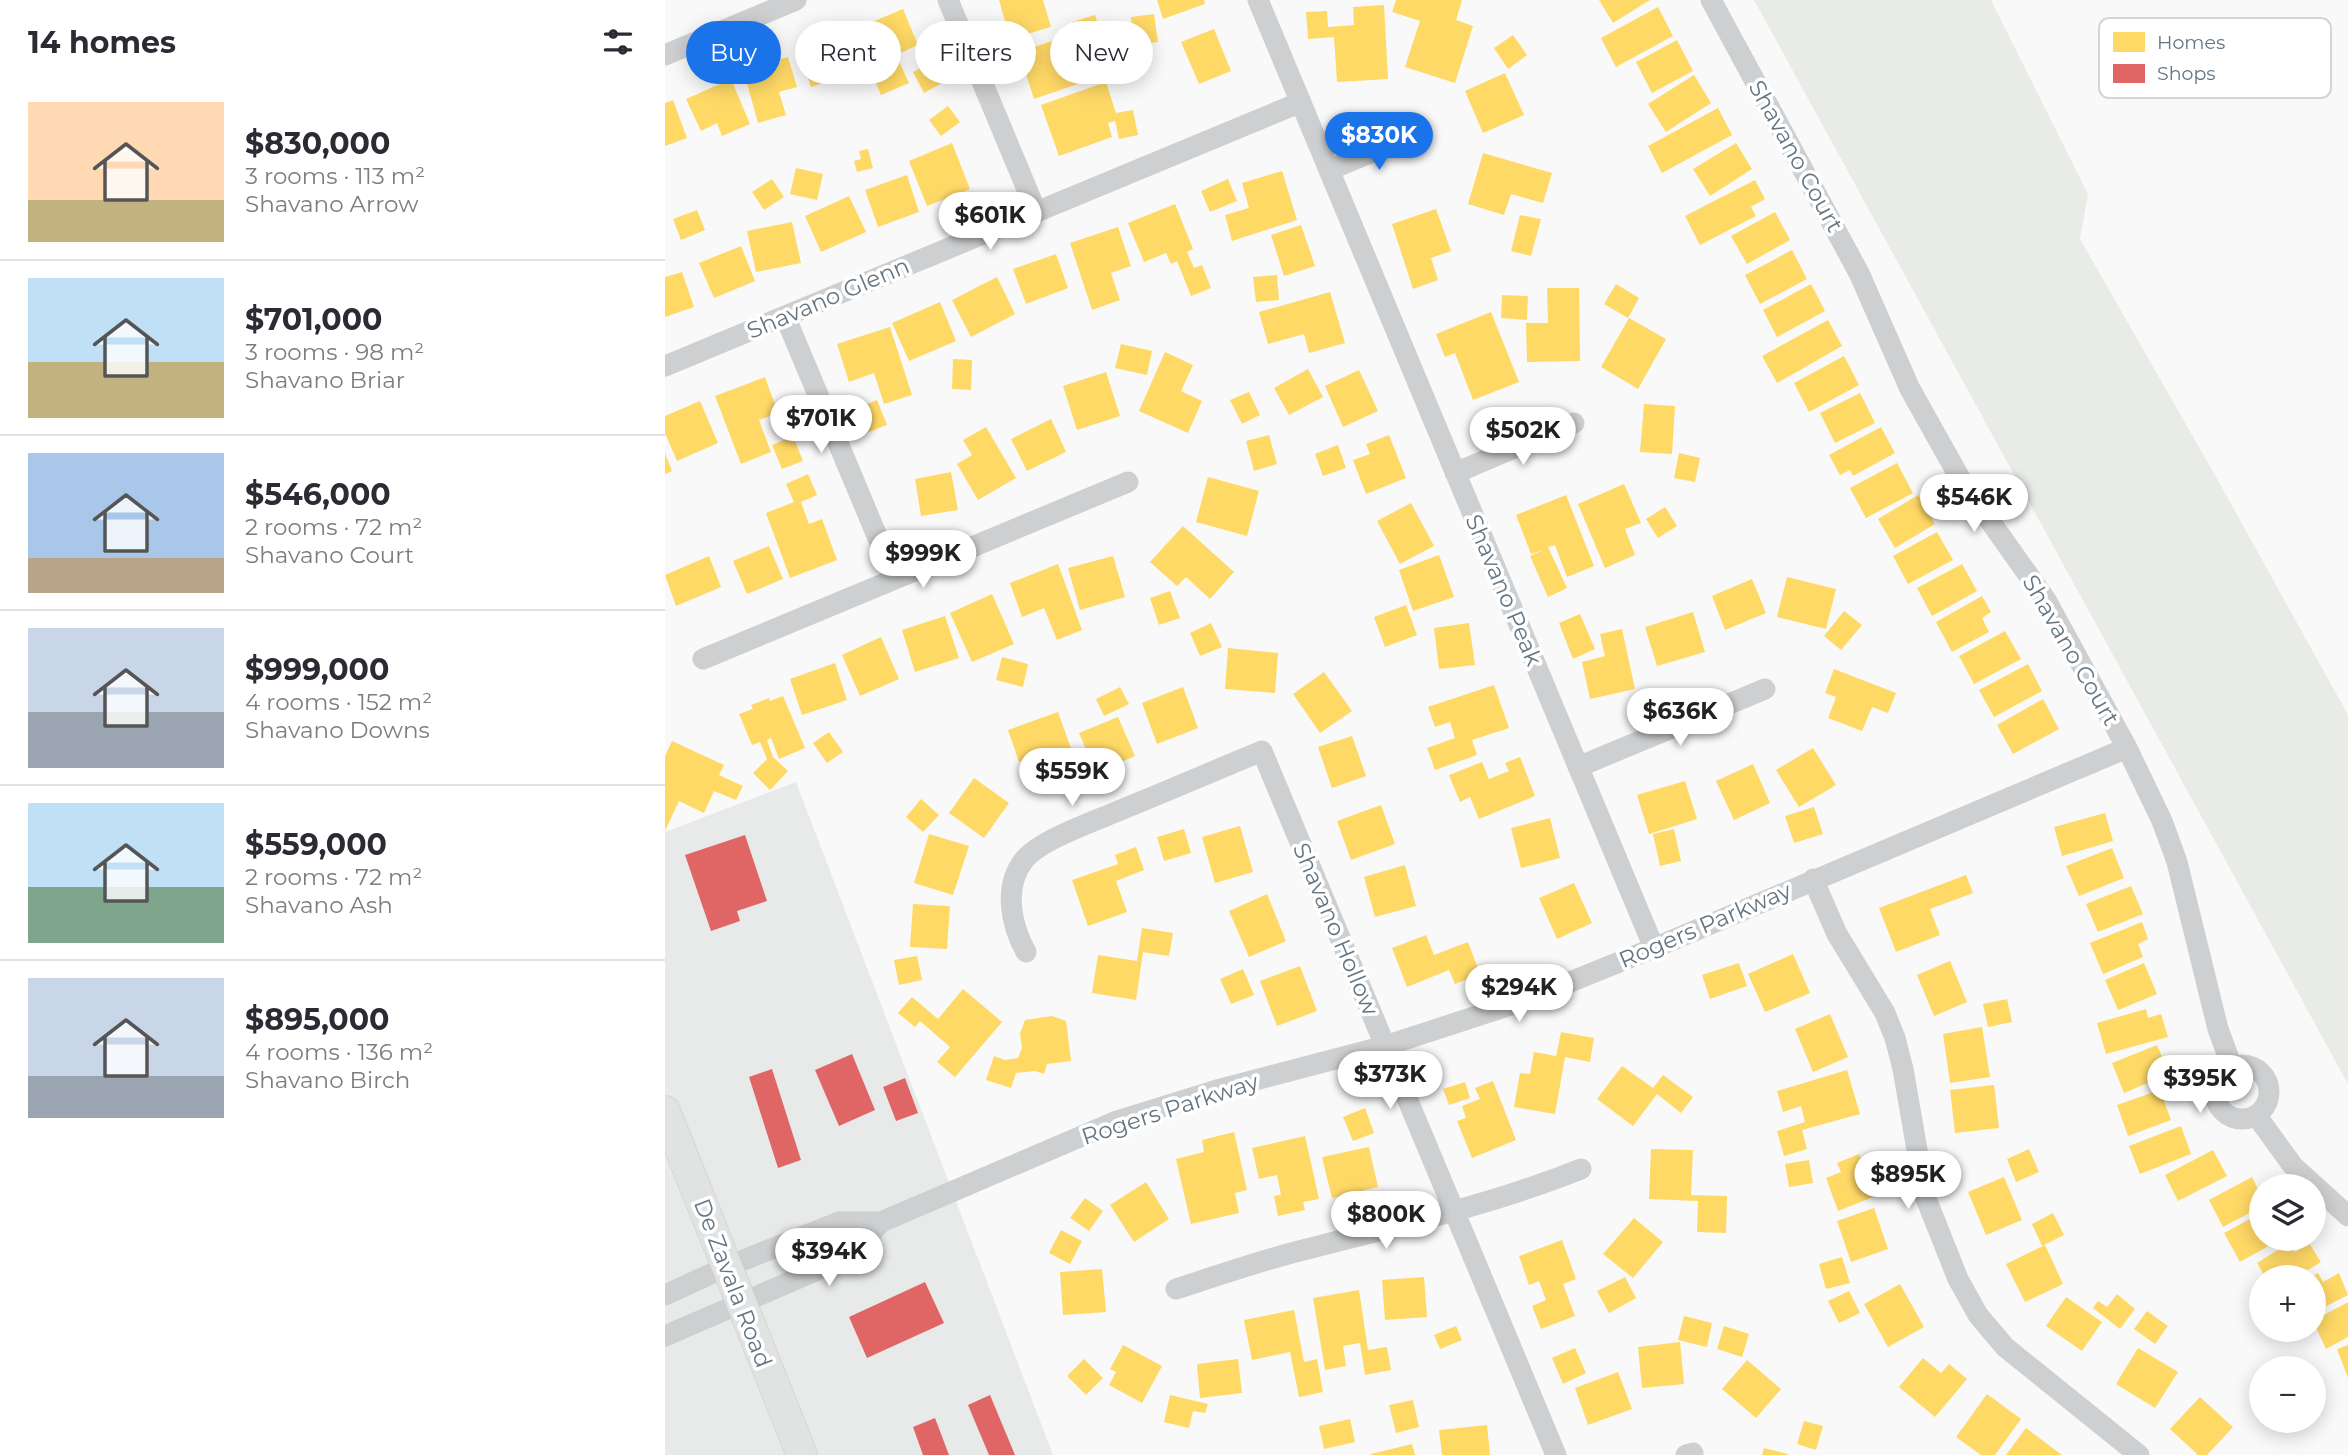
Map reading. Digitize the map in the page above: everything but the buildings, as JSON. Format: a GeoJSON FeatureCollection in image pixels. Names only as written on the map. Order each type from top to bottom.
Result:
{"type":"FeatureCollection","features":[{"type":"Feature","properties":{"kind":"main road","name":"De Zavala Road"},"geometry":{"type":"LineString","coordinates":[[665,1111],[802,1455]]}},
{"type":"Feature","properties":{"kind":"street"},"geometry":{"type":"LineString","coordinates":[[665,55],[796,0]]}},
{"type":"Feature","properties":{"kind":"street"},"geometry":{"type":"LineString","coordinates":[[948,0],[1036,211]]}},
{"type":"Feature","properties":{"kind":"street","name":"Shavano Peak"},"geometry":{"type":"LineString","coordinates":[[1258,0],[1654,948]]}},
{"type":"Feature","properties":{"kind":"street","name":"Shavano Court"},"geometry":{"type":"LineString","coordinates":[[1711,0],[1860,273],[1910,390],[1961,480],[2046,600],[2127,748],[2162,821],[2177,862],[2218,1028],[2232,1067]]}},
{"type":"Feature","properties":{"kind":"street","name":"Shavano Glenn"},"geometry":{"type":"LineString","coordinates":[[665,366],[1301,102]]}},
{"type":"Feature","properties":{"kind":"street"},"geometry":{"type":"LineString","coordinates":[[1329,170],[1413,135]]}},
{"type":"Feature","properties":{"kind":"street"},"geometry":{"type":"LineString","coordinates":[[785,316],[895,579]]}},
{"type":"Feature","properties":{"kind":"street"},"geometry":{"type":"LineString","coordinates":[[1455,473],[1574,423]]}},
{"type":"Feature","properties":{"kind":"street"},"geometry":{"type":"LineString","coordinates":[[703,659],[1128,482]]}},
{"type":"Feature","properties":{"kind":"street"},"geometry":{"type":"LineString","coordinates":[[1578,767],[1765,689]]}},
{"type":"Feature","properties":{"kind":"street","name":"Rogers Parkway"},"geometry":{"type":"LineString","coordinates":[[665,1294],[839,1222],[881,1222],[1117,1121],[1217,1090],[1385,1046],[1523,1001],[2127,748]]}},
{"type":"Feature","properties":{"kind":"street","name":"Shavano Hollow"},"geometry":{"type":"LineString","coordinates":[[1026,951],[1012,919],[1012,893],[1024,860],[1058,836],[1262,751],[1556,1455]]}},
{"type":"Feature","properties":{"kind":"street"},"geometry":{"type":"LineString","coordinates":[[1813,879],[1837,934],[1885,1013],[1895,1038],[1925,1196],[1958,1279],[1977,1315],[2005,1347],[2139,1455]]}},
{"type":"Feature","properties":{"kind":"street"},"geometry":{"type":"LineString","coordinates":[[2232,1067],[2251,1067],[2265,1080],[2267,1099],[2256,1115],[2237,1119],[2220,1109],[2215,1090],[2217,1081],[2232,1067]]}},
{"type":"Feature","properties":{"kind":"street"},"geometry":{"type":"LineString","coordinates":[[2256,1115],[2293,1166],[2348,1216]]}},
{"type":"Feature","properties":{"kind":"street"},"geometry":{"type":"LineString","coordinates":[[1176,1289],[1285,1255],[1455,1212],[1538,1186],[1581,1169]]}},
{"type":"Feature","properties":{"kind":"street","name":"Rogers Parkway"},"geometry":{"type":"LineString","coordinates":[[665,1336],[852,1255],[881,1222]]}},
{"type":"Feature","properties":{"kind":"shaded area"},"geometry":{"type":"Polygon","coordinates":[[[1754,0],[1991,0],[2088,194],[2080,239],[2348,715],[2348,1084],[1754,0]]]}},
{"type":"Feature","properties":{"kind":"shaded area"},"geometry":{"type":"Polygon","coordinates":[[[796,782],[1053,1455],[665,1455],[665,832],[796,782]]]}}]}
